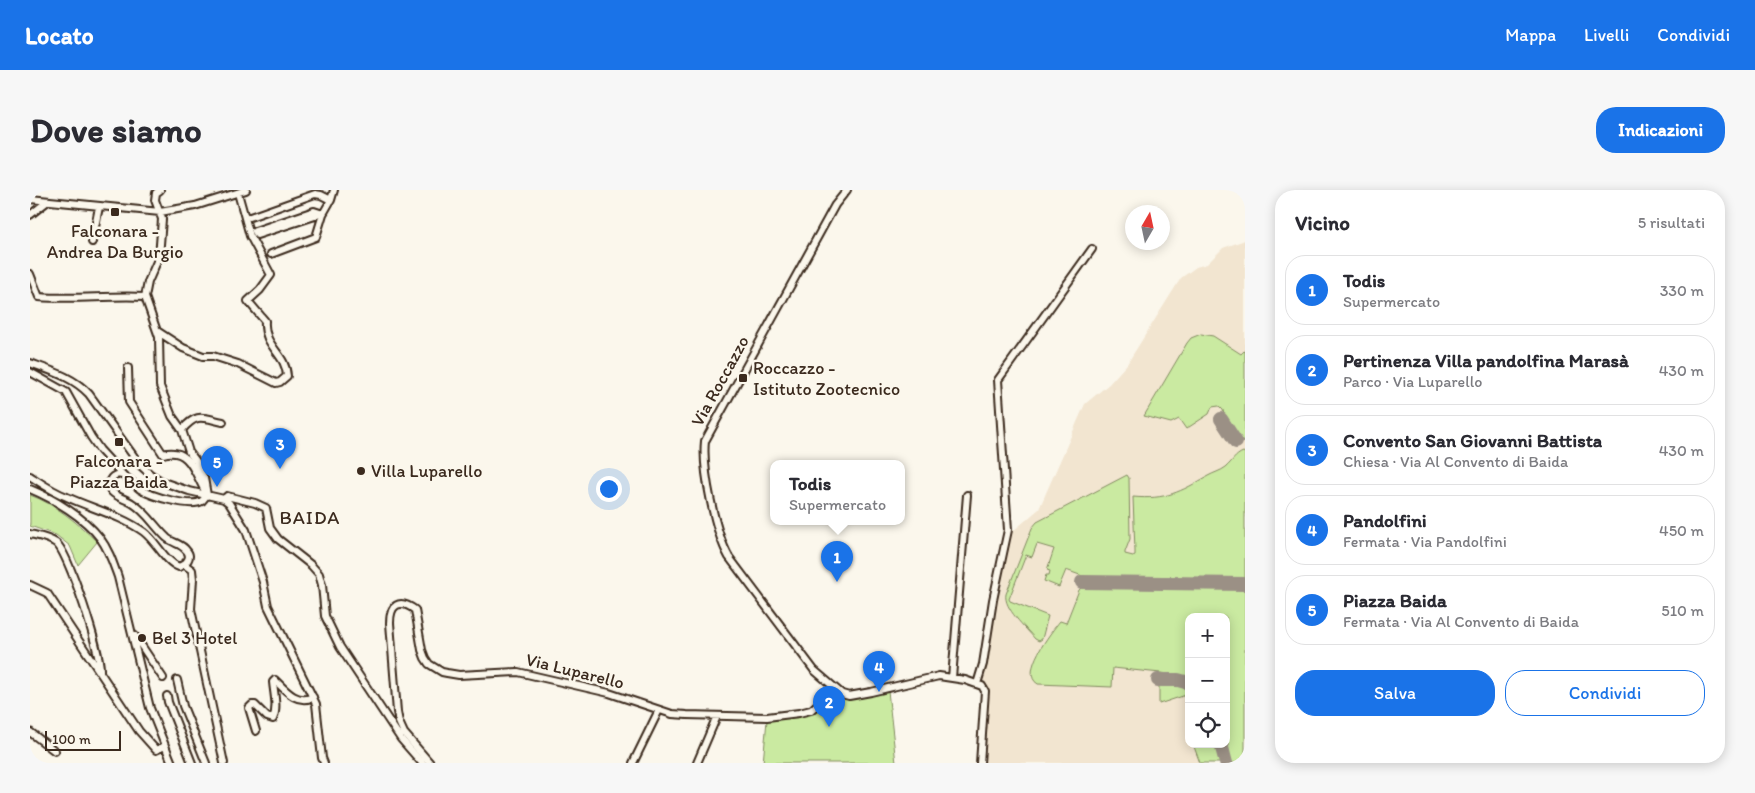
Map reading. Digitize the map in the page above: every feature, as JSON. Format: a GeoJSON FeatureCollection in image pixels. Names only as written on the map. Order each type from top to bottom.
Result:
{"type":"FeatureCollection","features":[{"type":"Feature","properties":{"kind":"street"},"geometry":{"type":"LineString","coordinates":[[30,372],[66,392],[100,450],[123,475],[140,489],[169,501],[195,503],[203,500],[207,495],[204,478],[196,461],[189,452],[182,430],[172,416],[160,386],[159,337],[145,296],[148,282],[159,257],[162,219],[155,200],[156,194],[160,190]]}},
{"type":"Feature","properties":{"kind":"street"},"geometry":{"type":"LineString","coordinates":[[30,199],[160,212],[195,206],[234,192],[246,190]]}},
{"type":"Feature","properties":{"kind":"street"},"geometry":{"type":"LineString","coordinates":[[271,254],[316,238],[321,214],[331,200],[334,190]]}},
{"type":"Feature","properties":{"kind":"street","name":"Via Roccazzo"},"geometry":{"type":"LineString","coordinates":[[835,689],[814,670],[723,547],[705,469],[704,453],[705,441],[710,430],[831,213],[847,190]]}},
{"type":"Feature","properties":{"kind":"street"},"geometry":{"type":"LineString","coordinates":[[157,331],[183,348],[197,354],[216,357],[243,366],[276,382],[280,382],[287,376],[287,371],[277,351],[265,334],[265,321],[248,301],[260,290],[271,275],[250,236],[234,192]]}},
{"type":"Feature","properties":{"kind":"street"},"geometry":{"type":"LineString","coordinates":[[250,217],[315,194],[331,200]]}},
{"type":"Feature","properties":{"kind":"street"},"geometry":{"type":"LineString","coordinates":[[30,215],[48,202]]}},
{"type":"Feature","properties":{"kind":"street"},"geometry":{"type":"LineString","coordinates":[[92,242],[99,207]]}},
{"type":"Feature","properties":{"kind":"street"},"geometry":{"type":"LineString","coordinates":[[314,212],[321,214],[257,235],[255,231],[314,212]]}},
{"type":"Feature","properties":{"kind":"street"},"geometry":{"type":"LineString","coordinates":[[977,684],[983,664],[993,600],[1008,530],[998,380],[1092,249]]}},
{"type":"Feature","properties":{"kind":"street"},"geometry":{"type":"LineString","coordinates":[[30,275],[39,297],[57,299],[145,296]]}},
{"type":"Feature","properties":{"kind":"street"},"geometry":{"type":"LineString","coordinates":[[30,363],[69,378],[80,385],[89,394],[140,465],[150,474],[163,482],[224,499],[228,503],[246,530],[263,582],[268,606],[316,704],[324,763]]}},
{"type":"Feature","properties":{"kind":"street"},"geometry":{"type":"LineString","coordinates":[[128,368],[129,402],[163,454],[178,453],[186,456],[207,495]]}},
{"type":"Feature","properties":{"kind":"street"},"geometry":{"type":"LineString","coordinates":[[182,430],[191,420],[200,417],[223,422]]}},
{"type":"Feature","properties":{"kind":"street"},"geometry":{"type":"LineString","coordinates":[[30,476],[57,493],[112,514],[144,533],[174,565],[179,567],[185,565],[189,555],[187,550],[174,544],[134,504],[110,489],[109,485],[112,476],[123,475]]}},
{"type":"Feature","properties":{"kind":"street"},"geometry":{"type":"LineString","coordinates":[[30,490],[65,508],[84,522],[100,538],[111,557],[150,708],[172,763]]}},
{"type":"Feature","properties":{"kind":"street"},"geometry":{"type":"LineString","coordinates":[[952,678],[967,495]]}},
{"type":"Feature","properties":{"kind":"street"},"geometry":{"type":"LineString","coordinates":[[224,499],[227,496],[255,503],[266,508],[270,528],[278,539],[311,564],[319,574],[325,616],[340,647],[401,739],[422,763]]}},
{"type":"Feature","properties":{"kind":"street"},"geometry":{"type":"LineString","coordinates":[[30,534],[55,542],[63,551],[94,638],[100,670]]}},
{"type":"Feature","properties":{"kind":"street"},"geometry":{"type":"LineString","coordinates":[[185,565],[192,570],[192,609],[224,763]]}},
{"type":"Feature","properties":{"kind":"street"},"geometry":{"type":"LineString","coordinates":[[30,585],[46,593],[100,670],[139,731],[156,750],[165,746]]}},
{"type":"Feature","properties":{"kind":"street","name":"Via Luparello"},"geometry":{"type":"LineString","coordinates":[[430,763],[404,733],[397,712],[390,623],[390,613],[396,605],[403,604],[415,610],[422,650],[429,664],[442,672],[459,675],[525,673],[609,693],[672,714],[717,716],[767,717],[805,712],[811,710],[835,689]]}},
{"type":"Feature","properties":{"kind":"street"},"geometry":{"type":"LineString","coordinates":[[131,631],[163,678]]}},
{"type":"Feature","properties":{"kind":"street"},"geometry":{"type":"LineString","coordinates":[[835,689],[849,696],[939,676],[982,686],[985,691],[980,763]]}},
{"type":"Feature","properties":{"kind":"street"},"geometry":{"type":"LineString","coordinates":[[177,680],[183,706],[206,763]]}},
{"type":"Feature","properties":{"kind":"street"},"geometry":{"type":"LineString","coordinates":[[256,731],[249,708],[252,705],[256,705],[267,717],[273,719],[275,702],[272,682],[275,680],[297,698],[307,700],[313,697]]}},
{"type":"Feature","properties":{"kind":"street"},"geometry":{"type":"LineString","coordinates":[[167,696],[192,763]]}},
{"type":"Feature","properties":{"kind":"street"},"geometry":{"type":"LineString","coordinates":[[633,763],[659,710]]}},
{"type":"Feature","properties":{"kind":"street"},"geometry":{"type":"LineString","coordinates":[[697,763],[717,716]]}},
{"type":"Feature","properties":{"kind":"street"},"geometry":{"type":"LineString","coordinates":[[30,732],[55,751]]}},
{"type":"Feature","properties":{"kind":"shaded area"},"geometry":{"type":"Polygon","coordinates":[[[1245,240],[1245,763],[983,763],[987,690],[983,683],[1000,585],[1012,532],[1039,509],[1085,404],[1109,384],[1127,364],[1181,278],[1196,267],[1207,264],[1223,248],[1245,240]]]}},
{"type":"Feature","properties":{"kind":"green space"},"geometry":{"type":"Polygon","coordinates":[[[1201,334],[1213,336],[1241,354],[1245,350],[1245,443],[1230,428],[1223,410],[1219,406],[1212,407],[1209,414],[1186,429],[1179,419],[1171,423],[1144,416],[1187,343],[1191,338],[1201,334]]]}},
{"type":"Feature","properties":{"kind":"green space"},"geometry":{"type":"Polygon","coordinates":[[[1243,452],[1245,453],[1245,580],[1088,578],[1066,570],[1059,587],[1044,581],[1046,575],[1049,575],[1050,571],[1047,570],[1054,549],[1037,544],[1032,557],[1026,555],[1009,599],[1048,616],[1042,639],[1039,641],[1035,639],[1011,611],[1006,600],[1006,594],[1032,528],[1037,522],[1127,475],[1129,478],[1130,539],[1125,554],[1133,556],[1135,551],[1133,497],[1145,498],[1172,494],[1224,468],[1243,452]]]}},
{"type":"Feature","properties":{"kind":"green space"},"geometry":{"type":"Polygon","coordinates":[[[30,495],[48,503],[66,515],[97,542],[78,565],[70,546],[56,535],[30,526],[30,495]]]}},
{"type":"Feature","properties":{"kind":"green space"},"geometry":{"type":"Polygon","coordinates":[[[1083,586],[1245,588],[1245,763],[1232,763],[1228,748],[1230,748],[1230,613],[1185,613],[1185,676],[1113,668],[1112,687],[1038,684],[1033,679],[1032,671],[1038,652],[1060,621],[1066,623],[1079,590],[1083,586]]]}},
{"type":"Feature","properties":{"kind":"green space"},"geometry":{"type":"Polygon","coordinates":[[[1162,683],[1185,686],[1185,695],[1159,704],[1159,686],[1162,683]]]}},
{"type":"Feature","properties":{"kind":"green space"},"geometry":{"type":"Polygon","coordinates":[[[888,691],[896,763],[763,763],[767,720],[799,715],[831,695],[856,699],[888,691]]]}},
{"type":"Feature","properties":{"kind":"green space"},"geometry":{"type":"Polygon","coordinates":[[[1194,748],[1218,748],[1222,763],[1200,763],[1194,748]]]}},
{"type":"Feature","properties":{"kind":"taxiway"},"geometry":{"type":"LineString","coordinates":[[1221,419],[1236,442]]}},
{"type":"Feature","properties":{"kind":"taxiway"},"geometry":{"type":"LineString","coordinates":[[1082,582],[1245,584]]}},
{"type":"Feature","properties":{"kind":"taxiway"},"geometry":{"type":"LineString","coordinates":[[1158,680],[1185,682]]}},
{"type":"Feature","properties":{"kind":"taxiway"},"geometry":{"type":"LineString","coordinates":[[1222,748],[1226,763]]}},
{"type":"Feature","properties":{"kind":"place","name":"Falconara - Andrea Da Burgio"},"geometry":{"type":"Point","coordinates":[115,212]}},
{"type":"Feature","properties":{"kind":"place","name":"Roccazzo - Istituto Zootecnico"},"geometry":{"type":"Point","coordinates":[743,378]}},
{"type":"Feature","properties":{"kind":"place","name":"Falconara - Piazza Baida"},"geometry":{"type":"Point","coordinates":[119,442]}},
{"type":"Feature","properties":{"kind":"place","name":"Convento San Giovanni Battista"},"geometry":{"type":"Point","coordinates":[280,469]}},
{"type":"Feature","properties":{"kind":"place","name":"Villa Luparello"},"geometry":{"type":"Point","coordinates":[361,471]}},
{"type":"Feature","properties":{"kind":"place","name":"Piazza Baida"},"geometry":{"type":"Point","coordinates":[217,487]}},
{"type":"Feature","properties":{"kind":"place","name":"Todis"},"geometry":{"type":"Point","coordinates":[837,582]}},
{"type":"Feature","properties":{"kind":"place","name":"Bel 3 Hotel"},"geometry":{"type":"Point","coordinates":[142,638]}},
{"type":"Feature","properties":{"kind":"place","name":"Pandolfini"},"geometry":{"type":"Point","coordinates":[879,692]}},
{"type":"Feature","properties":{"kind":"place","name":"Pertinenza Villa pandolfina Marasà"},"geometry":{"type":"Point","coordinates":[829,727]}},
{"type":"Feature","properties":{"kind":"district","name":"BAIDA"},"geometry":{"type":"Point","coordinates":[310,517]}}]}
